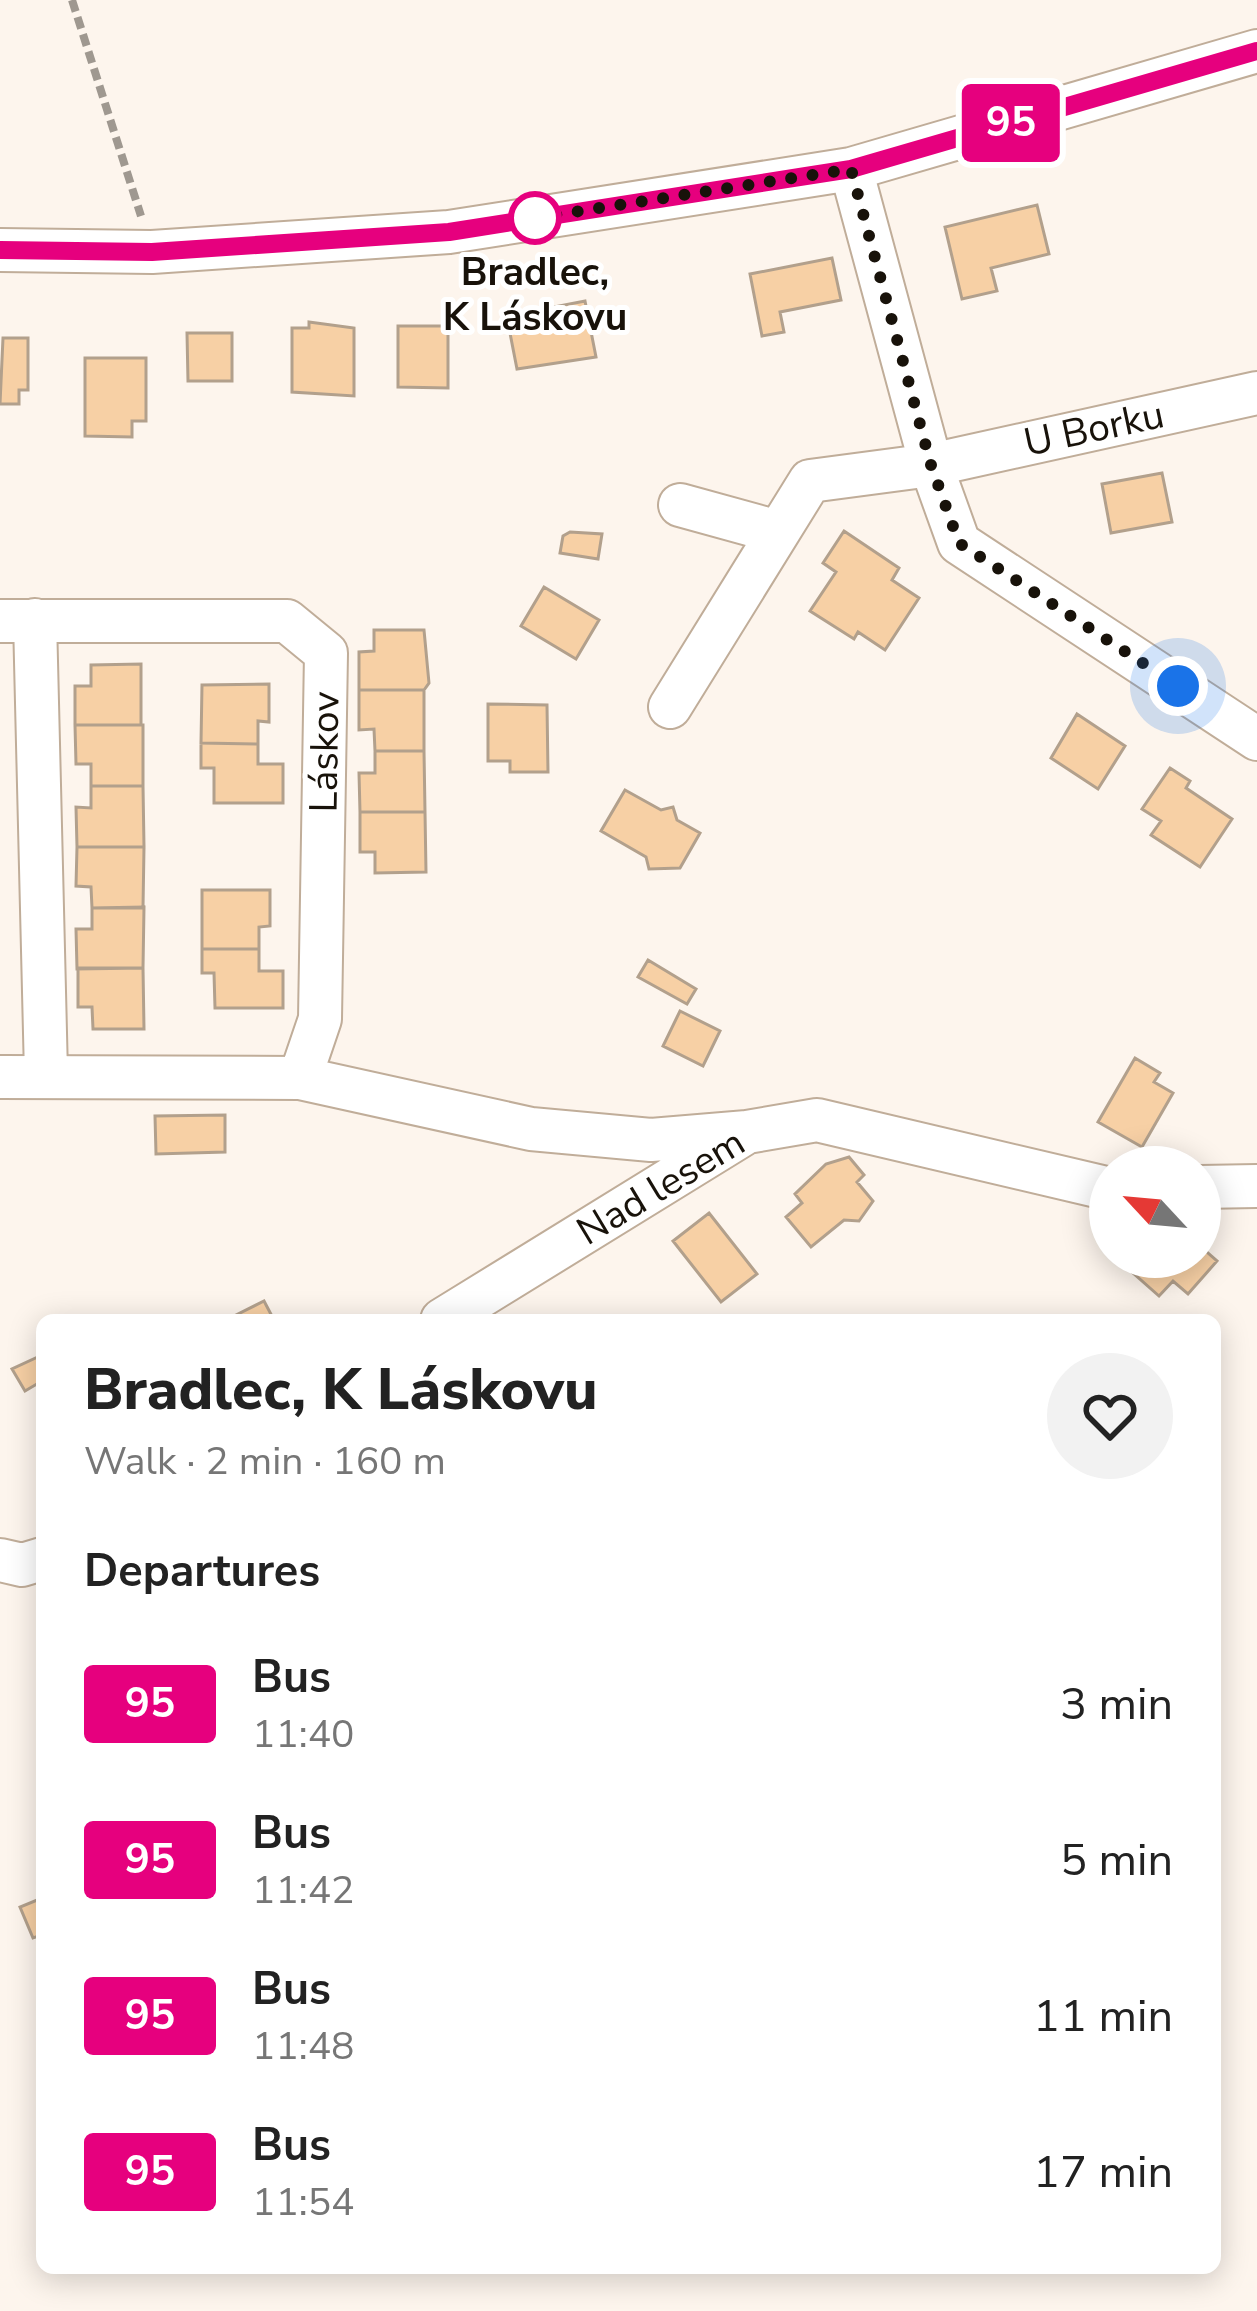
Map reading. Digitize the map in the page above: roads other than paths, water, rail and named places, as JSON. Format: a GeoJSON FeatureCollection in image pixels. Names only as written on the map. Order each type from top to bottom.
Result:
{"type":"FeatureCollection","features":[{"type":"Feature","properties":{"kind":"street"},"geometry":{"type":"LineString","coordinates":[[0,250],[152,252],[449,232],[851,169],[1257,51]]}},
{"type":"Feature","properties":{"kind":"street"},"geometry":{"type":"LineString","coordinates":[[851,169],[931,465],[959,543],[1257,739]]}},
{"type":"Feature","properties":{"kind":"street","name":"U Borku"},"geometry":{"type":"LineString","coordinates":[[778,532],[810,481],[931,465],[1257,393]]}},
{"type":"Feature","properties":{"kind":"street"},"geometry":{"type":"LineString","coordinates":[[670,706],[778,532],[680,505]]}},
{"type":"Feature","properties":{"kind":"street","name":"Láskov"},"geometry":{"type":"LineString","coordinates":[[46,1074],[18,620],[287,621],[326,653],[320,1019],[300,1078]]}},
{"type":"Feature","properties":{"kind":"street"},"geometry":{"type":"LineString","coordinates":[[0,1077],[300,1078],[531,1129],[651,1140],[747,1132]]}},
{"type":"Feature","properties":{"kind":"street","name":"Nad lesem"},"geometry":{"type":"LineString","coordinates":[[452,1314],[747,1132],[817,1120],[1089,1184]]}},
{"type":"Feature","properties":{"kind":"street"},"geometry":{"type":"LineString","coordinates":[[1221,1187],[1257,1186]]}},
{"type":"Feature","properties":{"kind":"street"},"geometry":{"type":"LineString","coordinates":[[0,1560],[22,1564],[36,1560]]}},
{"type":"Feature","properties":{"kind":"place","name":"Bradlec, K Láskovu"},"geometry":{"type":"Point","coordinates":[535,218]}}]}
